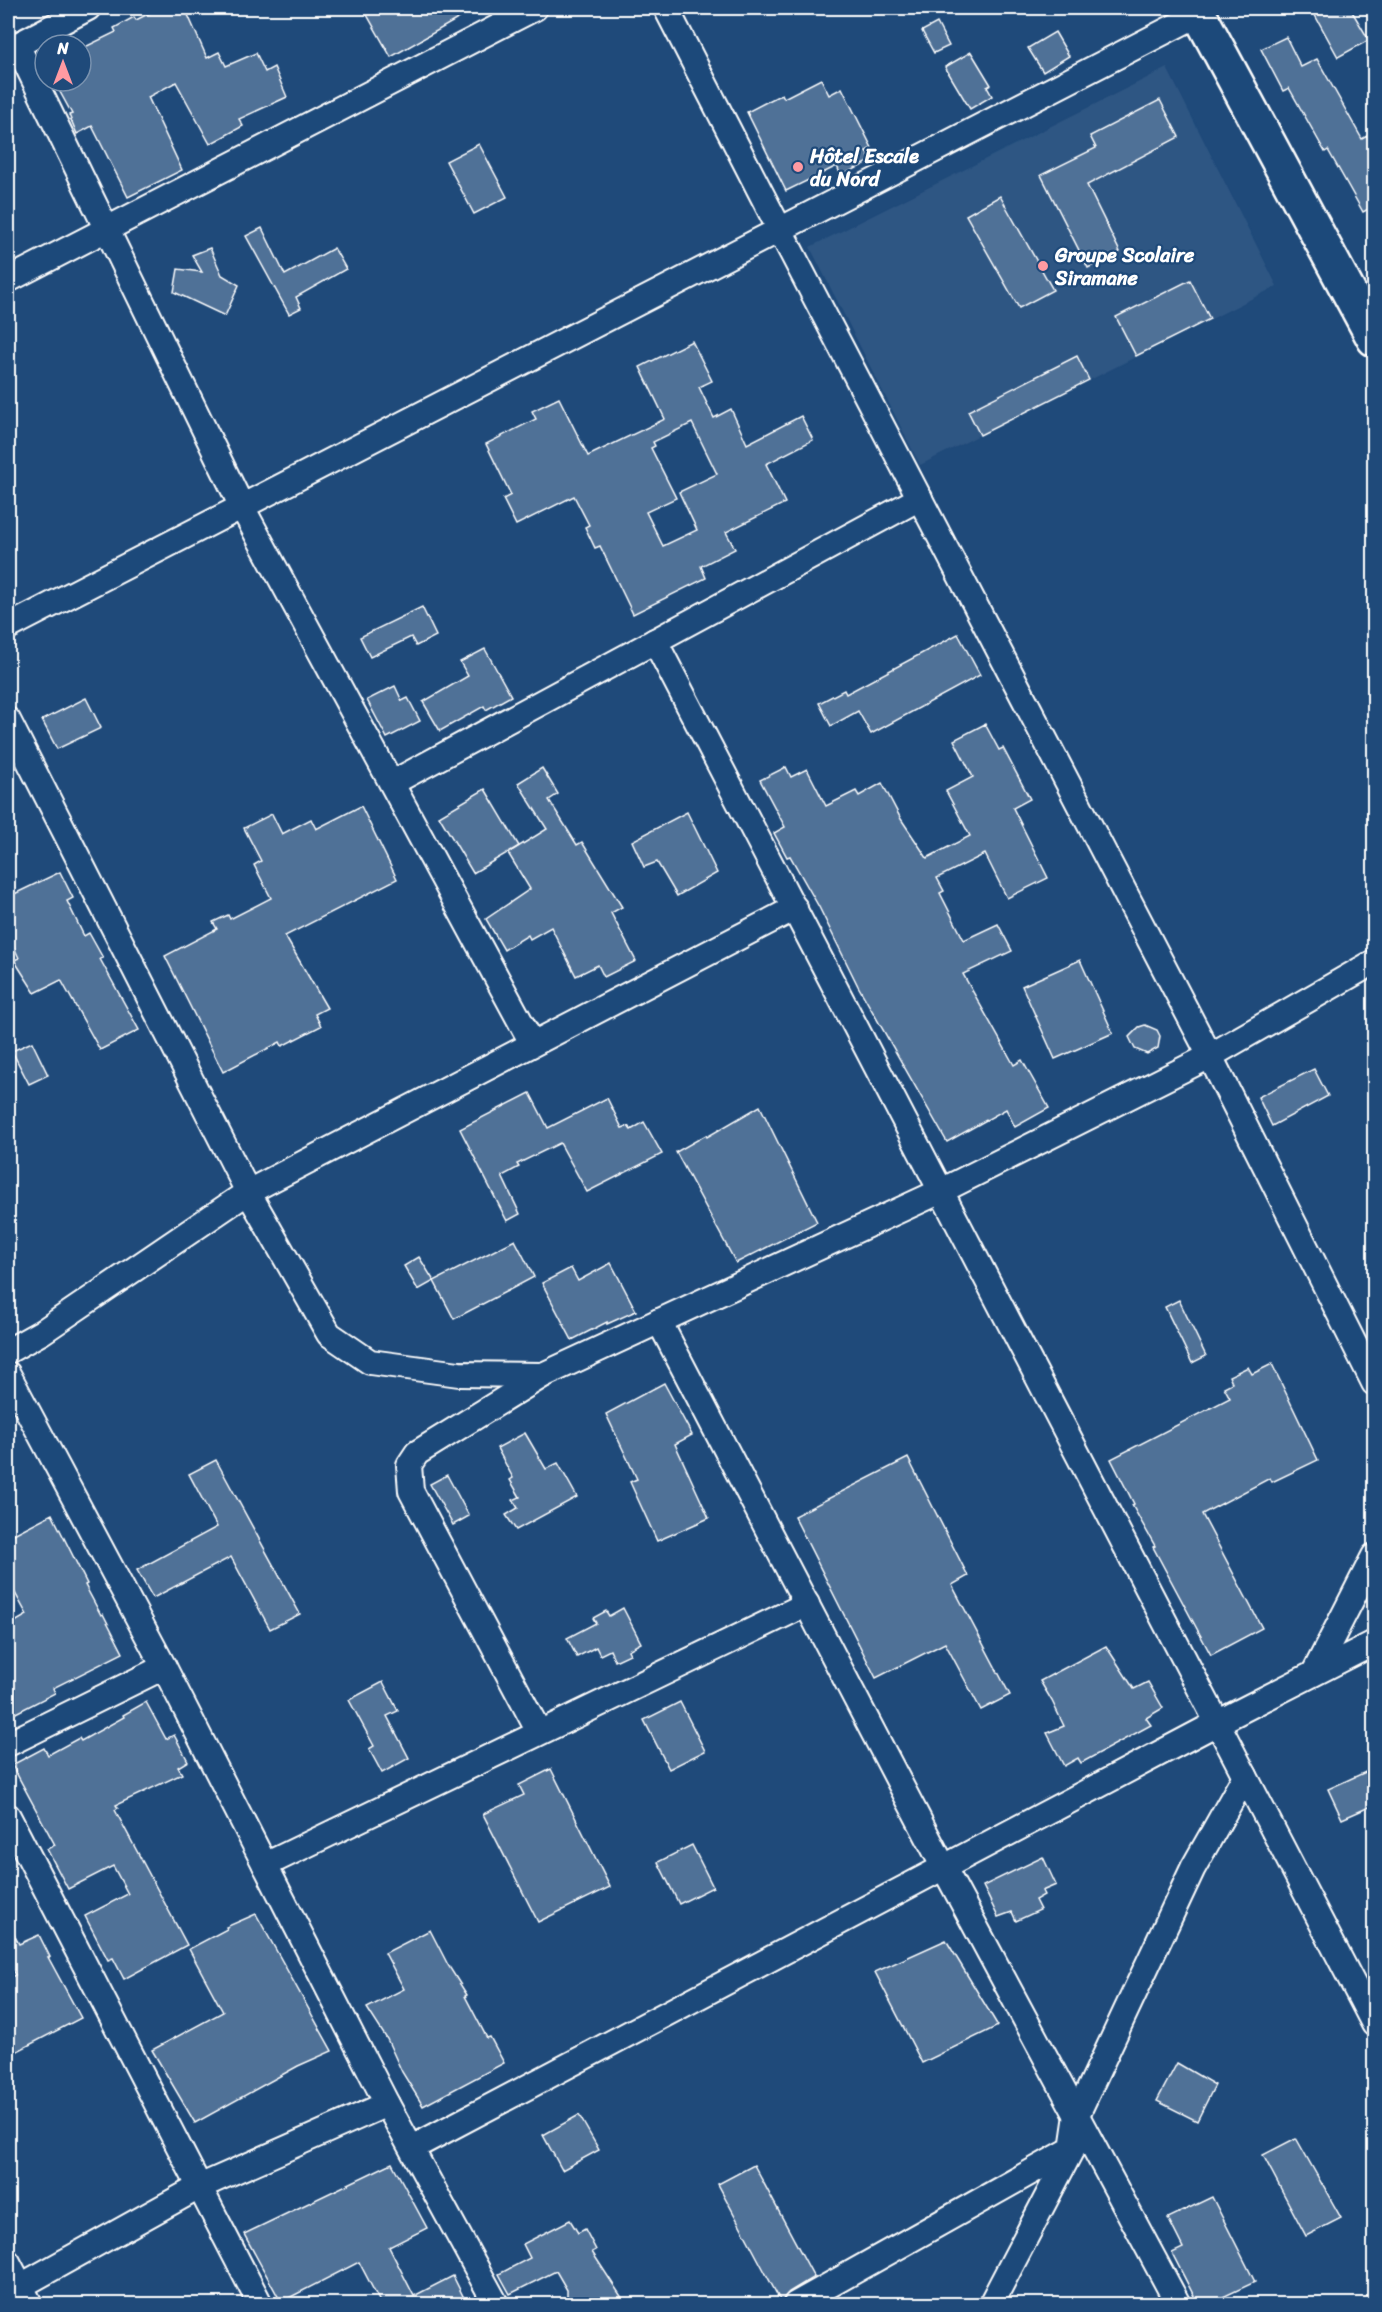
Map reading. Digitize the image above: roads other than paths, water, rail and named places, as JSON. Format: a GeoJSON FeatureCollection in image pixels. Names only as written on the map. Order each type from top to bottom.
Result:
{"type":"FeatureCollection","features":[{"type":"Feature","properties":{"kind":"main road"},"geometry":{"type":"LineString","coordinates":[[1198,11],[1374,339]]}},
{"type":"Feature","properties":{"kind":"street"},"geometry":{"type":"LineString","coordinates":[[88,8],[12,47],[108,228],[242,507],[532,1043]]}},
{"type":"Feature","properties":{"kind":"street"},"geometry":{"type":"LineString","coordinates":[[8,280],[535,8]]}},
{"type":"Feature","properties":{"kind":"street"},"geometry":{"type":"LineString","coordinates":[[666,8],[1210,1056],[1374,1383]]}},
{"type":"Feature","properties":{"kind":"street"},"geometry":{"type":"LineString","coordinates":[[8,627],[780,230],[1198,11]]}},
{"type":"Feature","properties":{"kind":"street"},"geometry":{"type":"LineString","coordinates":[[392,783],[920,498]]}},
{"type":"Feature","properties":{"kind":"street"},"geometry":{"type":"LineString","coordinates":[[655,641],[1217,1723],[1373,2016]]}},
{"type":"Feature","properties":{"kind":"street"},"geometry":{"type":"LineString","coordinates":[[8,720],[248,1192],[329,1334],[370,1362],[459,1374],[543,1375]]}},
{"type":"Feature","properties":{"kind":"street"},"geometry":{"type":"LineString","coordinates":[[8,1351],[42,1332],[248,1192],[795,908]]}},
{"type":"Feature","properties":{"kind":"street"},"geometry":{"type":"LineString","coordinates":[[539,1732],[411,1491],[409,1465],[417,1453],[543,1375],[941,1191],[1210,1056],[1374,962]]}},
{"type":"Feature","properties":{"kind":"street"},"geometry":{"type":"LineString","coordinates":[[660,1321],[944,1868],[1178,2304]]}},
{"type":"Feature","properties":{"kind":"street"},"geometry":{"type":"LineString","coordinates":[[8,1374],[164,1667],[387,2104],[496,2304]]}},
{"type":"Feature","properties":{"kind":"street"},"geometry":{"type":"LineString","coordinates":[[1314,1673],[1374,1556]]}},
{"type":"Feature","properties":{"kind":"street"},"geometry":{"type":"LineString","coordinates":[[265,1864],[807,1604]]}},
{"type":"Feature","properties":{"kind":"street"},"geometry":{"type":"LineString","coordinates":[[412,2148],[1217,1723],[1374,1643]]}},
{"type":"Feature","properties":{"kind":"street"},"geometry":{"type":"LineString","coordinates":[[8,1744],[164,1667]]}},
{"type":"Feature","properties":{"kind":"street"},"geometry":{"type":"LineString","coordinates":[[991,2304],[1072,2149],[1077,2115],[1193,1868],[1245,1776]]}},
{"type":"Feature","properties":{"kind":"street"},"geometry":{"type":"LineString","coordinates":[[8,1816],[260,2304]]}},
{"type":"Feature","properties":{"kind":"street"},"geometry":{"type":"LineString","coordinates":[[8,2262],[20,2295],[199,2187],[387,2104]]}},
{"type":"Feature","properties":{"kind":"street"},"geometry":{"type":"LineString","coordinates":[[796,2304],[1072,2149]]}},
{"type":"Feature","properties":{"kind":"place","name":"Hôtel Escale du Nord"},"geometry":{"type":"Point","coordinates":[798,167]}},
{"type":"Feature","properties":{"kind":"place","name":"Groupe Scolaire Siramane"},"geometry":{"type":"Point","coordinates":[1043,266]}}]}
